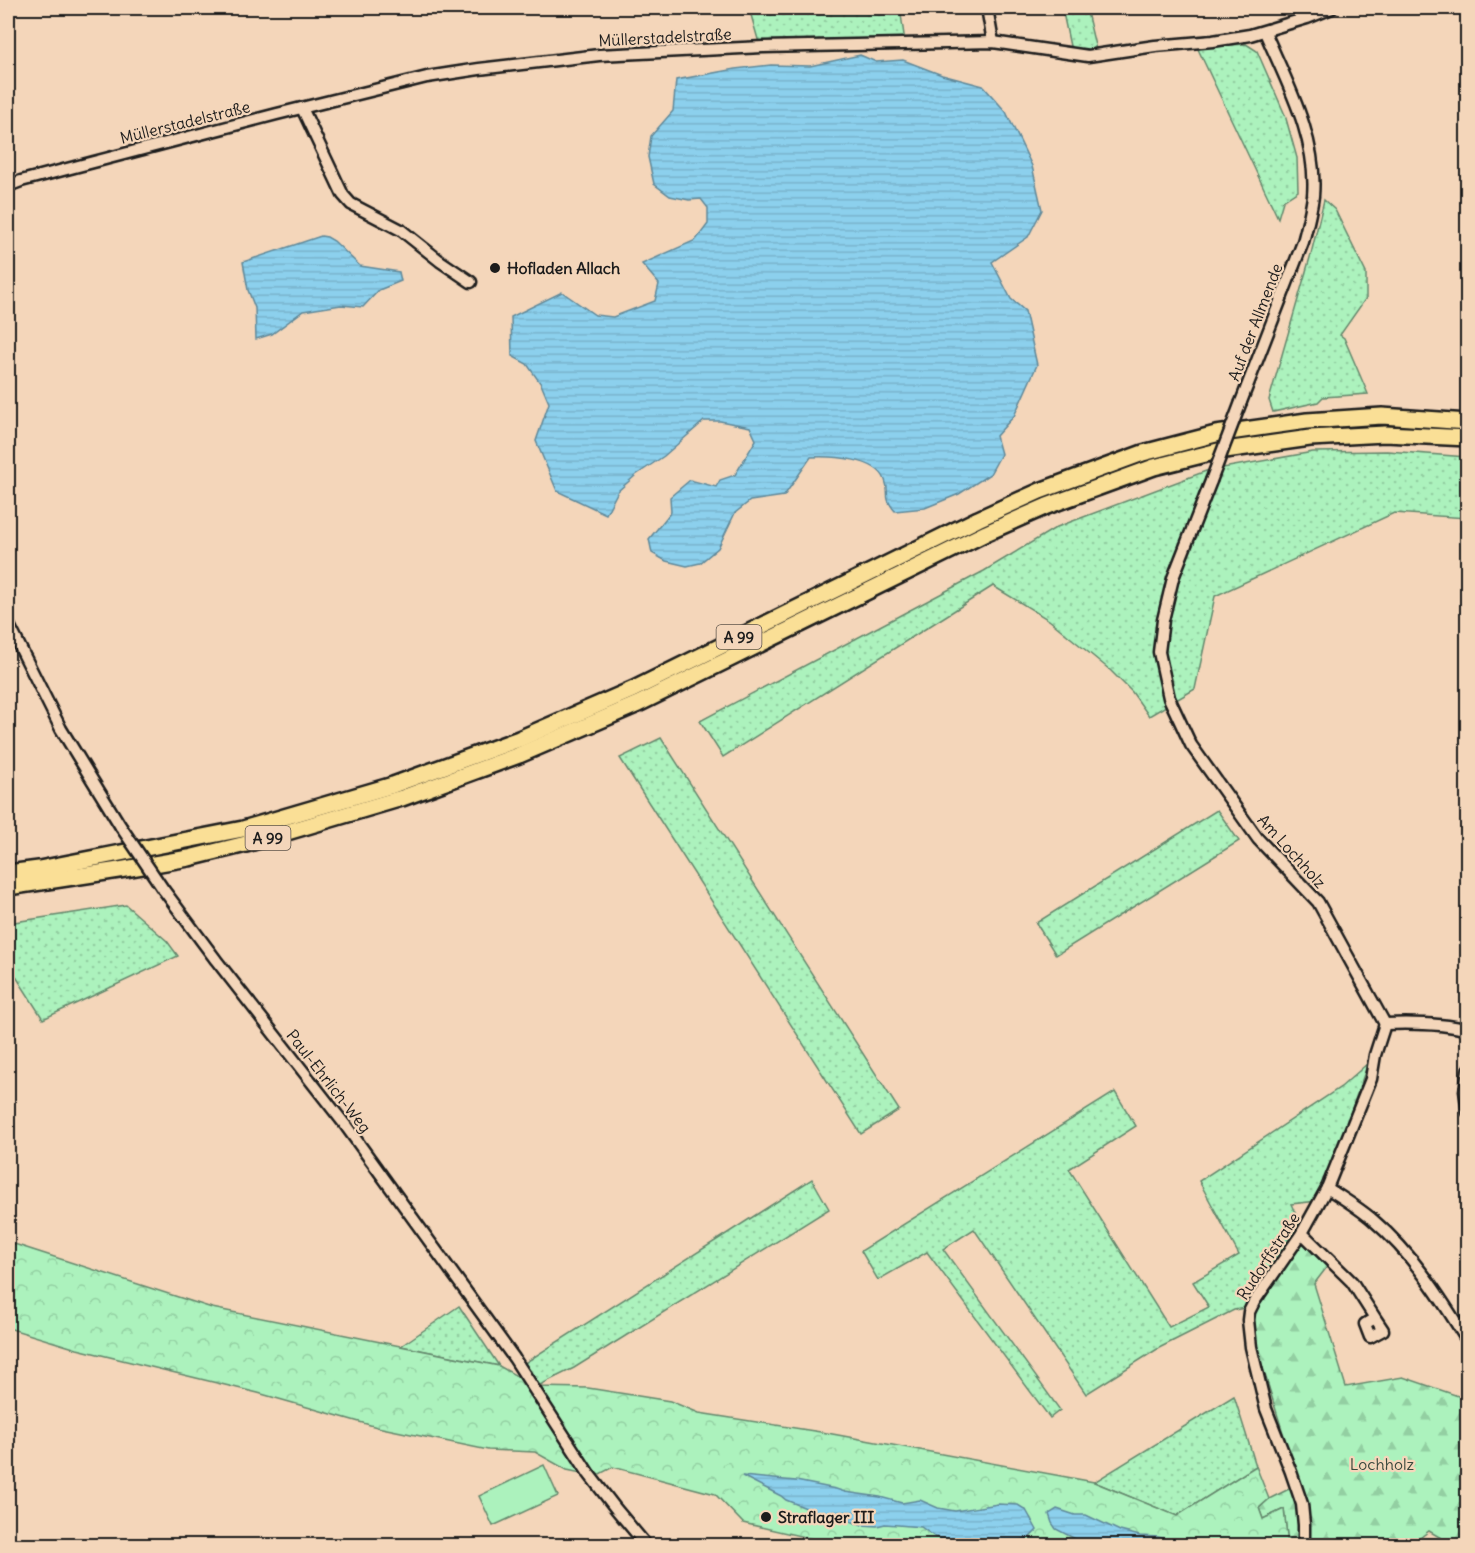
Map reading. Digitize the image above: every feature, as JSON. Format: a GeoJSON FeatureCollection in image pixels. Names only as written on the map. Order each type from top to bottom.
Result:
{"type":"FeatureCollection","features":[{"type":"Feature","properties":{"kind":"highway","name":"A 99"},"geometry":{"type":"LineString","coordinates":[[8,873],[243,829],[393,785],[519,739],[634,689],[1030,495],[1143,453],[1216,434],[1307,420],[1382,416],[1467,422]]}},
{"type":"Feature","properties":{"kind":"highway","name":"A 99"},"geometry":{"type":"LineString","coordinates":[[8,887],[189,858],[250,843],[402,798],[498,763],[638,704],[986,532],[1047,506],[1154,467],[1218,451],[1310,438],[1385,434],[1467,438]]}},
{"type":"Feature","properties":{"kind":"street"},"geometry":{"type":"LineString","coordinates":[[987,8],[993,42]]}},
{"type":"Feature","properties":{"kind":"street","name":"Müllerstadelstraße"},"geometry":{"type":"LineString","coordinates":[[8,186],[151,146],[302,108],[428,77],[479,69],[599,55],[763,47],[993,42],[1088,56],[1155,46],[1213,41],[1265,32],[1332,8]]}},
{"type":"Feature","properties":{"kind":"street","name":"Auf der Allmende"},"geometry":{"type":"LineString","coordinates":[[1163,620],[1173,578],[1303,242],[1310,214],[1313,195],[1308,141],[1265,32]]}},
{"type":"Feature","properties":{"kind":"street"},"geometry":{"type":"LineString","coordinates":[[302,108],[343,195],[351,204],[400,230],[471,282]]}},
{"type":"Feature","properties":{"kind":"street","name":"Am Lochholz"},"geometry":{"type":"LineString","coordinates":[[1163,620],[1160,652],[1164,679],[1169,698],[1191,745],[1258,839],[1318,902],[1385,1024]]}},
{"type":"Feature","properties":{"kind":"street","name":"Paul-Ehrlich-Weg"},"geometry":{"type":"LineString","coordinates":[[8,623],[61,729],[163,889],[346,1126],[514,1358],[589,1474],[647,1545]]}},
{"type":"Feature","properties":{"kind":"street"},"geometry":{"type":"LineString","coordinates":[[1385,1024],[1446,1026],[1467,1030]]}},
{"type":"Feature","properties":{"kind":"street","name":"Rudorffstraße"},"geometry":{"type":"LineString","coordinates":[[1304,1545],[1302,1504],[1261,1392],[1251,1347],[1249,1312],[1302,1233],[1327,1188],[1371,1079],[1375,1055],[1385,1024]]}},
{"type":"Feature","properties":{"kind":"street"},"geometry":{"type":"LineString","coordinates":[[1467,1070],[1465,1091],[1467,1112]]}},
{"type":"Feature","properties":{"kind":"street"},"geometry":{"type":"LineString","coordinates":[[1327,1188],[1367,1215],[1416,1264],[1467,1342]]}},
{"type":"Feature","properties":{"kind":"street"},"geometry":{"type":"LineString","coordinates":[[1302,1233],[1352,1282],[1375,1318]]}},
{"type":"Feature","properties":{"kind":"green space"},"geometry":{"type":"Polygon","coordinates":[[[749,8],[900,8],[905,42],[759,43],[749,8]]]}},
{"type":"Feature","properties":{"kind":"green space"},"geometry":{"type":"Polygon","coordinates":[[[1062,8],[1086,8],[1097,54],[1071,51],[1062,8]]]}},
{"type":"Feature","properties":{"kind":"green space"},"geometry":{"type":"Polygon","coordinates":[[[1246,44],[1257,51],[1285,115],[1297,158],[1298,191],[1283,201],[1278,218],[1197,47],[1246,44]]]}},
{"type":"Feature","properties":{"kind":"green space"},"geometry":{"type":"Polygon","coordinates":[[[1324,200],[1335,210],[1366,273],[1366,298],[1340,335],[1344,338],[1368,394],[1323,397],[1318,402],[1273,412],[1269,400],[1324,200]]]}},
{"type":"Feature","properties":{"kind":"green space"},"geometry":{"type":"Polygon","coordinates":[[[1387,451],[1467,457],[1467,518],[1394,513],[1215,596],[1195,689],[1149,716],[1132,692],[1110,670],[1049,620],[993,586],[723,757],[700,721],[984,571],[1057,527],[1206,471],[1313,452],[1387,451]]]}},
{"type":"Feature","properties":{"kind":"green space"},"geometry":{"type":"Polygon","coordinates":[[[661,738],[899,1110],[861,1134],[620,758],[661,738]]]}},
{"type":"Feature","properties":{"kind":"green space"},"geometry":{"type":"Polygon","coordinates":[[[1217,810],[1239,841],[1056,955],[1036,923],[1217,810]]]}},
{"type":"Feature","properties":{"kind":"green space"},"geometry":{"type":"Polygon","coordinates":[[[126,905],[167,941],[178,956],[43,1019],[8,964],[8,923],[126,905]]]}},
{"type":"Feature","properties":{"kind":"green space"},"geometry":{"type":"Polygon","coordinates":[[[1368,1063],[1327,1179],[1327,1200],[1291,1204],[1302,1228],[1245,1308],[1234,1310],[1159,1348],[1086,1394],[974,1229],[943,1249],[1060,1410],[1050,1418],[927,1252],[878,1280],[861,1251],[1115,1092],[1136,1126],[1069,1169],[1169,1327],[1209,1307],[1193,1282],[1239,1255],[1199,1181],[1341,1087],[1368,1063]]]}},
{"type":"Feature","properties":{"kind":"green space"},"geometry":{"type":"Polygon","coordinates":[[[812,1179],[829,1209],[574,1368],[536,1387],[523,1364],[812,1179]]]}},
{"type":"Feature","properties":{"kind":"green space","name":"Lochholz"},"geometry":{"type":"Polygon","coordinates":[[[1300,1240],[1327,1267],[1314,1284],[1346,1387],[1403,1377],[1467,1399],[1467,1545],[1453,1545],[1429,1531],[1411,1545],[1288,1545],[1284,1509],[1263,1519],[1259,1508],[1269,1499],[1299,1484],[1256,1346],[1252,1317],[1300,1240]]]}},
{"type":"Feature","properties":{"kind":"green space"},"geometry":{"type":"Polygon","coordinates":[[[8,1242],[212,1308],[499,1366],[536,1387],[588,1388],[670,1401],[699,1413],[827,1433],[1094,1482],[1177,1516],[1256,1466],[1269,1499],[1259,1508],[1263,1519],[1284,1509],[1288,1545],[844,1546],[743,1523],[715,1494],[613,1467],[596,1476],[567,1470],[535,1452],[488,1450],[377,1427],[258,1393],[77,1349],[8,1328],[8,1242]]]}},
{"type":"Feature","properties":{"kind":"green space"},"geometry":{"type":"Polygon","coordinates":[[[459,1306],[499,1366],[401,1346],[459,1306]]]}},
{"type":"Feature","properties":{"kind":"green space"},"geometry":{"type":"Polygon","coordinates":[[[1234,1396],[1256,1466],[1177,1516],[1094,1482],[1234,1396]]]}},
{"type":"Feature","properties":{"kind":"green space"},"geometry":{"type":"Polygon","coordinates":[[[544,1465],[558,1496],[493,1526],[479,1496],[544,1465]]]}},
{"type":"Feature","properties":{"kind":"water"},"geometry":{"type":"Polygon","coordinates":[[[860,55],[876,62],[903,60],[942,75],[983,86],[1006,112],[1032,166],[1042,210],[1028,237],[992,262],[1011,299],[1025,311],[1037,365],[1014,416],[996,436],[1001,454],[990,474],[959,494],[925,508],[895,511],[888,499],[885,480],[873,467],[842,458],[811,457],[784,496],[750,501],[735,513],[718,548],[700,563],[687,566],[666,561],[652,553],[649,539],[671,512],[670,497],[690,480],[716,487],[720,480],[735,475],[756,440],[750,427],[720,421],[704,421],[664,456],[636,475],[618,491],[606,514],[557,491],[536,441],[549,403],[541,384],[527,364],[512,356],[511,317],[562,292],[595,315],[613,317],[655,301],[659,284],[642,264],[696,240],[708,224],[708,208],[701,199],[689,200],[670,196],[654,184],[648,157],[651,136],[673,111],[676,80],[771,65],[810,66],[860,55]]]}},
{"type":"Feature","properties":{"kind":"water"},"geometry":{"type":"Polygon","coordinates":[[[321,236],[334,241],[360,266],[399,272],[401,281],[379,290],[363,307],[341,305],[303,311],[272,334],[256,339],[255,308],[248,290],[243,262],[321,236]]]}},
{"type":"Feature","properties":{"kind":"water"},"geometry":{"type":"Polygon","coordinates":[[[742,1476],[796,1481],[902,1503],[920,1500],[938,1508],[955,1511],[998,1504],[1018,1505],[1026,1510],[1037,1530],[1029,1538],[1000,1545],[971,1545],[935,1537],[921,1527],[862,1525],[826,1513],[821,1514],[786,1500],[742,1476]]]}},
{"type":"Feature","properties":{"kind":"water"},"geometry":{"type":"Polygon","coordinates":[[[1057,1509],[1075,1515],[1086,1515],[1120,1531],[1140,1536],[1158,1537],[1186,1545],[1097,1545],[1079,1541],[1056,1529],[1049,1514],[1057,1509]]]}},
{"type":"Feature","properties":{"kind":"place","name":"Hofladen Allach"},"geometry":{"type":"Point","coordinates":[495,268]}},
{"type":"Feature","properties":{"kind":"place","name":"Straflager III"},"geometry":{"type":"Point","coordinates":[766,1517]}}]}
